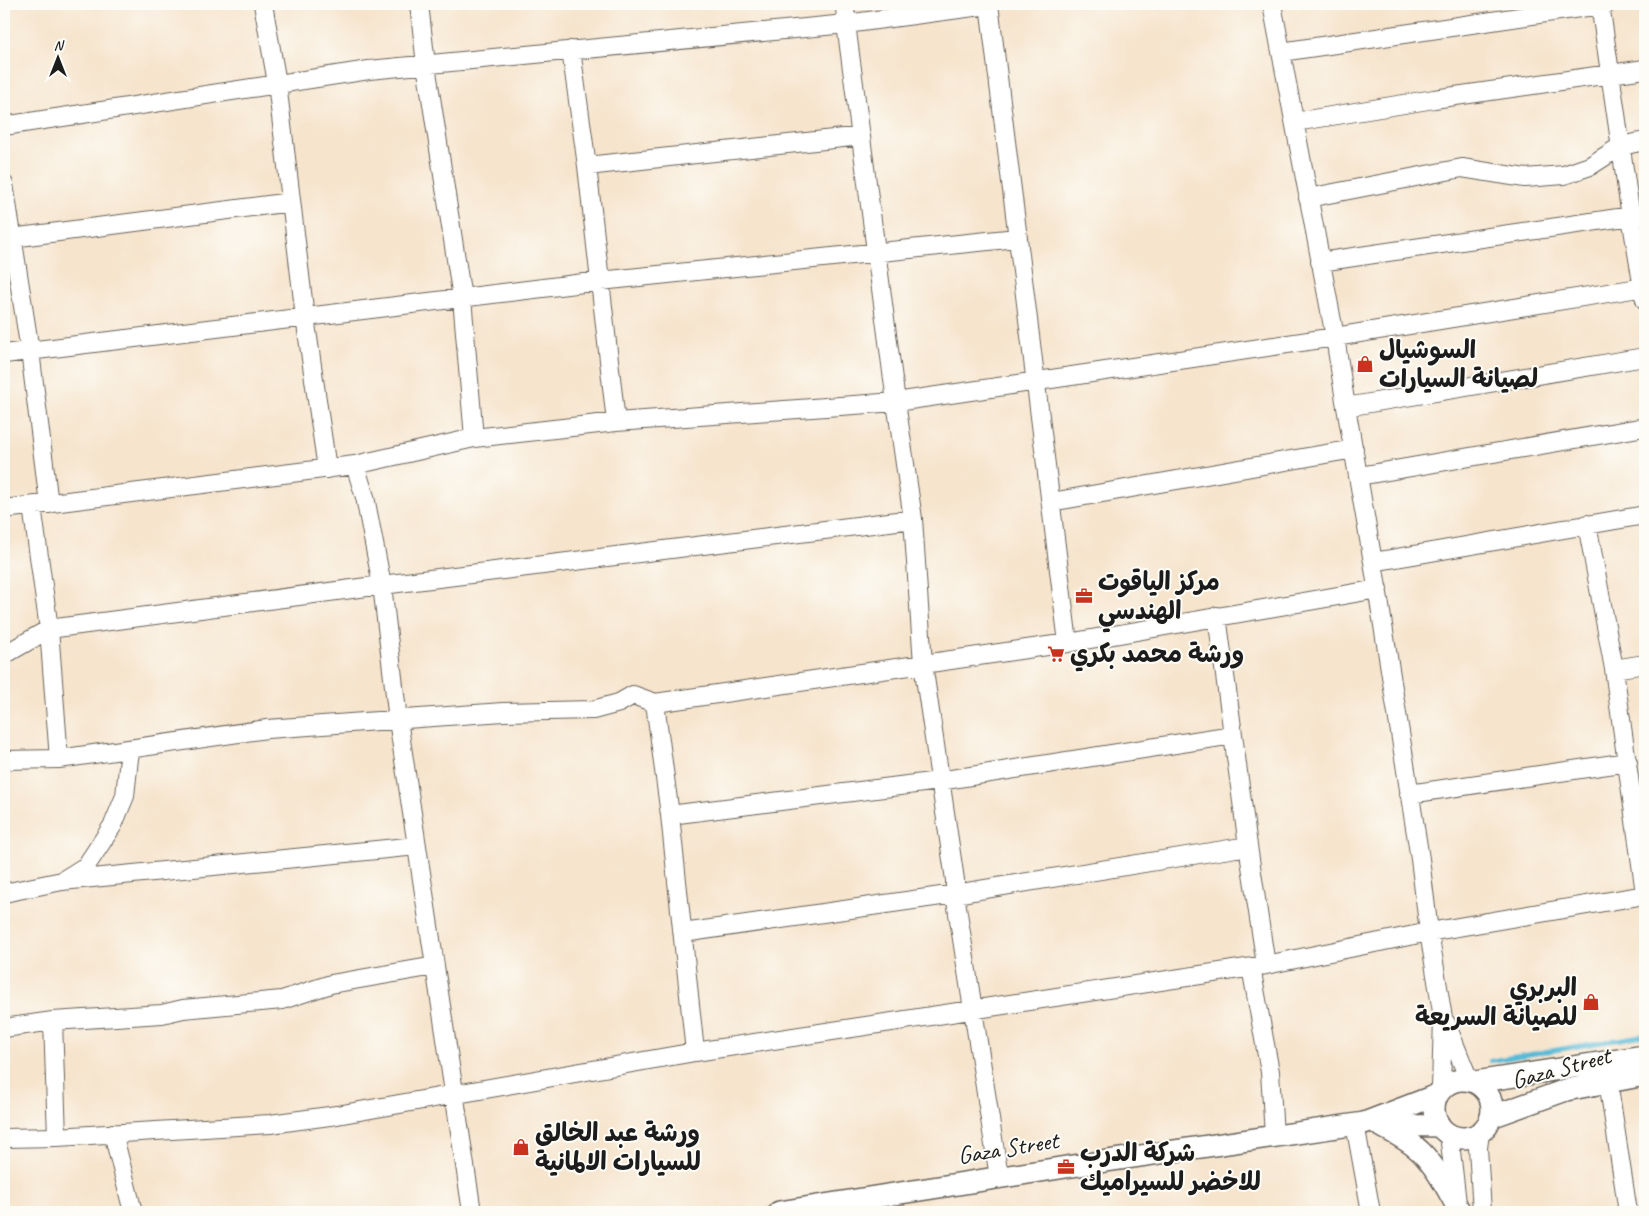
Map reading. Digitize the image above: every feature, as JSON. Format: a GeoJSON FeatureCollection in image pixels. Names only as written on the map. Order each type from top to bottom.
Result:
{"type":"FeatureCollection","features":[{"type":"Feature","properties":{"kind":"main road","name":"Gaza Street"},"geometry":{"type":"LineString","coordinates":[[1472,1081],[1645,1056]]}},
{"type":"Feature","properties":{"kind":"main road","name":"Gaza Street"},"geometry":{"type":"LineString","coordinates":[[1486,1125],[1566,1090],[1608,1081],[1645,1076]]}},
{"type":"Feature","properties":{"kind":"main road"},"geometry":{"type":"LineString","coordinates":[[1454,1081],[1472,1081],[1484,1088],[1490,1096],[1493,1107],[1486,1125],[1470,1137],[1459,1138],[1444,1130],[1435,1117],[1434,1106],[1439,1092],[1454,1081]]}},
{"type":"Feature","properties":{"kind":"main road","name":"Gaza Street"},"geometry":{"type":"LineString","coordinates":[[1366,1124],[1439,1092]]}},
{"type":"Feature","properties":{"kind":"main road","name":"Gaza Street"},"geometry":{"type":"LineString","coordinates":[[782,1212],[1274,1135],[1366,1124],[1444,1130]]}},
{"type":"Feature","properties":{"kind":"main road"},"geometry":{"type":"LineString","coordinates":[[1366,1124],[1402,1137],[1421,1152],[1431,1164],[1458,1210]]}},
{"type":"Feature","properties":{"kind":"street"},"geometry":{"type":"LineString","coordinates":[[263,4],[277,83],[305,317],[327,469]]}},
{"type":"Feature","properties":{"kind":"street"},"geometry":{"type":"LineString","coordinates":[[420,4],[426,64],[462,298],[474,438]]}},
{"type":"Feature","properties":{"kind":"street"},"geometry":{"type":"LineString","coordinates":[[845,4],[846,24],[913,519],[923,664],[955,880],[955,894],[999,1177]]}},
{"type":"Feature","properties":{"kind":"street"},"geometry":{"type":"LineString","coordinates":[[4,126],[369,70],[846,24],[989,4],[1068,643]]}},
{"type":"Feature","properties":{"kind":"street"},"geometry":{"type":"LineString","coordinates":[[1272,4],[1335,337],[1378,588],[1420,859],[1429,932],[1443,1018],[1439,1092]]}},
{"type":"Feature","properties":{"kind":"street"},"geometry":{"type":"LineString","coordinates":[[4,509],[355,465],[474,438],[616,422],[896,402],[1644,291],[1638,216],[1621,146],[1602,4],[1281,52]]}},
{"type":"Feature","properties":{"kind":"street"},"geometry":{"type":"LineString","coordinates":[[571,50],[587,166],[616,422]]}},
{"type":"Feature","properties":{"kind":"street"},"geometry":{"type":"LineString","coordinates":[[1295,122],[1434,99],[1645,69]]}},
{"type":"Feature","properties":{"kind":"street"},"geometry":{"type":"LineString","coordinates":[[587,166],[861,136]]}},
{"type":"Feature","properties":{"kind":"street"},"geometry":{"type":"LineString","coordinates":[[1308,198],[1462,168],[1525,178],[1564,175],[1590,166],[1621,146],[1645,141]]}},
{"type":"Feature","properties":{"kind":"street"},"geometry":{"type":"LineString","coordinates":[[4,184],[8,239],[30,351],[49,504]]}},
{"type":"Feature","properties":{"kind":"street"},"geometry":{"type":"LineString","coordinates":[[8,239],[291,202]]}},
{"type":"Feature","properties":{"kind":"street"},"geometry":{"type":"LineString","coordinates":[[1320,262],[1638,216]]}},
{"type":"Feature","properties":{"kind":"street"},"geometry":{"type":"LineString","coordinates":[[4,354],[600,281],[1017,238]]}},
{"type":"Feature","properties":{"kind":"street"},"geometry":{"type":"LineString","coordinates":[[1346,407],[1645,357]]}},
{"type":"Feature","properties":{"kind":"street"},"geometry":{"type":"LineString","coordinates":[[1359,476],[1645,427]]}},
{"type":"Feature","properties":{"kind":"street"},"geometry":{"type":"LineString","coordinates":[[1051,502],[1354,449]]}},
{"type":"Feature","properties":{"kind":"street"},"geometry":{"type":"LineString","coordinates":[[355,465],[365,497],[382,585],[398,720],[472,1212]]}},
{"type":"Feature","properties":{"kind":"street"},"geometry":{"type":"LineString","coordinates":[[32,506],[49,629],[59,759]]}},
{"type":"Feature","properties":{"kind":"street"},"geometry":{"type":"LineString","coordinates":[[1373,562],[1645,515]]}},
{"type":"Feature","properties":{"kind":"street"},"geometry":{"type":"LineString","coordinates":[[4,656],[49,629],[382,585],[913,519]]}},
{"type":"Feature","properties":{"kind":"street"},"geometry":{"type":"LineString","coordinates":[[4,1138],[57,1137],[270,1124],[337,1115],[695,1052],[1259,966],[1429,932],[1645,894],[1640,821],[1587,524]]}},
{"type":"Feature","properties":{"kind":"street"},"geometry":{"type":"LineString","coordinates":[[4,760],[59,759],[267,728],[503,712],[593,710],[619,703],[633,695],[654,702],[923,664],[1068,643],[1378,588]]}},
{"type":"Feature","properties":{"kind":"street"},"geometry":{"type":"LineString","coordinates":[[1217,616],[1248,846],[1270,1072],[1274,1135]]}},
{"type":"Feature","properties":{"kind":"street"},"geometry":{"type":"LineString","coordinates":[[1614,669],[1645,664]]}},
{"type":"Feature","properties":{"kind":"street"},"geometry":{"type":"LineString","coordinates":[[654,702],[670,815],[695,1052]]}},
{"type":"Feature","properties":{"kind":"street"},"geometry":{"type":"LineString","coordinates":[[670,815],[939,781],[1233,735]]}},
{"type":"Feature","properties":{"kind":"street"},"geometry":{"type":"LineString","coordinates":[[62,881],[86,866],[113,825],[125,796],[130,749]]}},
{"type":"Feature","properties":{"kind":"street"},"geometry":{"type":"LineString","coordinates":[[1409,794],[1628,762]]}},
{"type":"Feature","properties":{"kind":"street"},"geometry":{"type":"LineString","coordinates":[[4,893],[62,881],[417,846]]}},
{"type":"Feature","properties":{"kind":"street"},"geometry":{"type":"LineString","coordinates":[[683,933],[955,894],[1248,846]]}},
{"type":"Feature","properties":{"kind":"street"},"geometry":{"type":"LineString","coordinates":[[4,1028],[53,1021],[162,1014],[183,1010],[282,1000],[331,984],[435,966]]}},
{"type":"Feature","properties":{"kind":"street"},"geometry":{"type":"LineString","coordinates":[[1443,1018],[1472,1081]]}},
{"type":"Feature","properties":{"kind":"street"},"geometry":{"type":"LineString","coordinates":[[53,1021],[57,1137]]}},
{"type":"Feature","properties":{"kind":"street"},"geometry":{"type":"LineString","coordinates":[[1608,1081],[1628,1212]]}},
{"type":"Feature","properties":{"kind":"street"},"geometry":{"type":"LineString","coordinates":[[1366,1124],[1371,1212]]}},
{"type":"Feature","properties":{"kind":"street"},"geometry":{"type":"LineString","coordinates":[[1482,1212],[1478,1156],[1486,1125]]}},
{"type":"Feature","properties":{"kind":"street"},"geometry":{"type":"LineString","coordinates":[[1444,1130],[1458,1210]]}},
{"type":"Feature","properties":{"kind":"street"},"geometry":{"type":"LineString","coordinates":[[113,1134],[133,1212]]}},
{"type":"Feature","properties":{"kind":"waterway"},"geometry":{"type":"LineString","coordinates":[[1490,1061],[1645,1035]]}},
{"type":"Feature","properties":{"kind":"place","name":"السوشيال لصيانة السيارات"},"geometry":{"type":"Point","coordinates":[1365,364]}},
{"type":"Feature","properties":{"kind":"place","name":"مركز الياقوت الهندسي"},"geometry":{"type":"Point","coordinates":[1084,596]}},
{"type":"Feature","properties":{"kind":"place","name":"ورشة محمد بكري"},"geometry":{"type":"Point","coordinates":[1056,654]}},
{"type":"Feature","properties":{"kind":"place","name":"البربري للصيانة السريعة"},"geometry":{"type":"Point","coordinates":[1591,1002]}},
{"type":"Feature","properties":{"kind":"place","name":"ورشة عبد الخالق للسيارات الالمانية"},"geometry":{"type":"Point","coordinates":[521,1147]}},
{"type":"Feature","properties":{"kind":"place","name":"شركة الدرب للاخضر للسيراميك"},"geometry":{"type":"Point","coordinates":[1066,1167]}}]}
